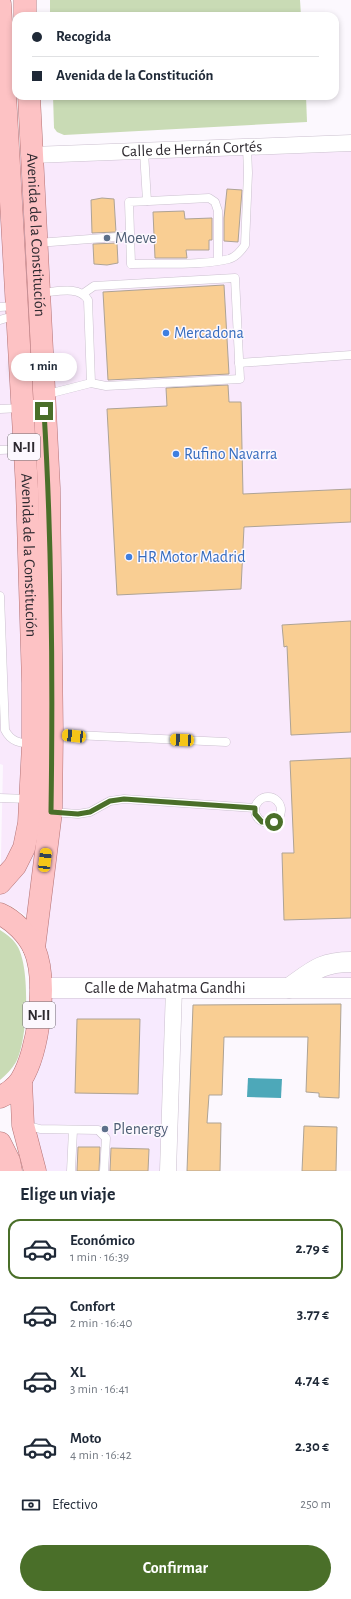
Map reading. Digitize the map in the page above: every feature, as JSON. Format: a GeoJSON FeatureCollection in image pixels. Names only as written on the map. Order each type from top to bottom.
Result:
{"type":"FeatureCollection","features":[{"type":"Feature","properties":{"kind":"main road"},"geometry":{"type":"LineString","coordinates":[[25,0],[25,12]]}},
{"type":"Feature","properties":{"kind":"main road","name":"Avenida de la Constitución"},"geometry":{"type":"LineString","coordinates":[[0,4],[9,312],[22,408],[33,683],[33,745],[29,823],[24,848],[15,866],[0,883]]}},
{"type":"Feature","properties":{"kind":"main road","name":"Avenida de la Constitución"},"geometry":{"type":"LineString","coordinates":[[30,100],[49,488],[52,733],[51,812],[34,948]]}},
{"type":"Feature","properties":{"kind":"main road","name":"N-II"},"geometry":{"type":"LineString","coordinates":[[0,914],[22,930],[34,948],[39,965],[40,988],[39,1017],[35,1047],[21,1081],[7,1094],[0,1097]]}},
{"type":"Feature","properties":{"kind":"main road","name":"N-II"},"geometry":{"type":"LineString","coordinates":[[21,1081],[23,1125],[35,1171]]}},
{"type":"Feature","properties":{"kind":"main road"},"geometry":{"type":"LineString","coordinates":[[0,1143],[9,1161],[11,1171]]}},
{"type":"Feature","properties":{"kind":"street","name":"Calle de Hernán Cortés"},"geometry":{"type":"LineString","coordinates":[[32,155],[144,152],[351,143]]}},
{"type":"Feature","properties":{"kind":"street"},"geometry":{"type":"LineString","coordinates":[[289,988],[319,967],[334,962],[351,962]]}},
{"type":"Feature","properties":{"kind":"street","name":"Calle de Mahatma Gandhi"},"geometry":{"type":"LineString","coordinates":[[40,988],[351,988]]}},
{"type":"Feature","properties":{"kind":"street"},"geometry":{"type":"LineString","coordinates":[[168,1171],[174,989]]}},
{"type":"Feature","properties":{"kind":"lane"},"geometry":{"type":"LineString","coordinates":[[218,260],[218,211],[215,202],[208,198],[129,202],[131,264],[218,260],[230,259],[238,254],[245,245],[248,173],[246,147]]}},
{"type":"Feature","properties":{"kind":"lane"},"geometry":{"type":"LineString","coordinates":[[144,152],[147,201]]}},
{"type":"Feature","properties":{"kind":"lane"},"geometry":{"type":"LineString","coordinates":[[37,243],[130,236]]}},
{"type":"Feature","properties":{"kind":"lane"},"geometry":{"type":"LineString","coordinates":[[44,395],[91,383],[106,386],[240,379],[235,278],[167,285],[94,286],[84,294]]}},
{"type":"Feature","properties":{"kind":"lane"},"geometry":{"type":"LineString","coordinates":[[39,293],[77,291],[84,294],[88,300],[91,383]]}},
{"type":"Feature","properties":{"kind":"lane"},"geometry":{"type":"LineString","coordinates":[[239,362],[351,355]]}},
{"type":"Feature","properties":{"kind":"lane"},"geometry":{"type":"LineString","coordinates":[[0,409],[22,408]]}},
{"type":"Feature","properties":{"kind":"lane"},"geometry":{"type":"LineString","coordinates":[[0,450],[24,449]]}},
{"type":"Feature","properties":{"kind":"lane"},"geometry":{"type":"LineString","coordinates":[[0,596],[5,730],[8,737],[17,742],[33,745]]}},
{"type":"Feature","properties":{"kind":"lane"},"geometry":{"type":"LineString","coordinates":[[52,733],[226,742]]}},
{"type":"Feature","properties":{"kind":"lane"},"geometry":{"type":"LineString","coordinates":[[0,798],[31,799]]}},
{"type":"Feature","properties":{"kind":"lane"},"geometry":{"type":"LineString","coordinates":[[51,812],[78,814],[90,812],[110,801],[124,799],[255,808]]}},
{"type":"Feature","properties":{"kind":"lane"},"geometry":{"type":"LineString","coordinates":[[23,1125],[40,1129],[98,1130],[106,1138],[104,1171]]}},
{"type":"Feature","properties":{"kind":"lane"},"geometry":{"type":"LineString","coordinates":[[72,1171],[73,1130]]}},
{"type":"Feature","properties":{"kind":"shaded area"},"geometry":{"type":"Polygon","coordinates":[[[0,4],[8,157],[351,143],[351,988],[51,988],[28,917],[13,907],[0,902],[3,765],[0,764],[0,4]]]}},
{"type":"Feature","properties":{"kind":"shaded area"},"geometry":{"type":"Polygon","coordinates":[[[40,988],[174,989],[168,1171],[35,1171],[23,1125],[40,988]]]}},
{"type":"Feature","properties":{"kind":"green space"},"geometry":{"type":"Polygon","coordinates":[[[50,0],[300,0],[301,12],[50,12],[50,0]]]}},
{"type":"Feature","properties":{"kind":"green space"},"geometry":{"type":"Polygon","coordinates":[[[53,100],[306,100],[307,122],[64,135],[57,132],[54,128],[53,100]]]}},
{"type":"Feature","properties":{"kind":"green space"},"geometry":{"type":"Polygon","coordinates":[[[0,930],[9,936],[16,944],[21,954],[26,984],[26,1002],[23,1037],[20,1051],[14,1065],[0,1080],[0,930]]]}},
{"type":"Feature","properties":{"kind":"water"},"geometry":{"type":"Polygon","coordinates":[[[248,1078],[282,1079],[281,1098],[247,1097],[248,1078]]]}},
{"type":"Feature","properties":{"kind":"building"},"geometry":{"type":"Polygon","coordinates":[[[227,189],[242,190],[238,242],[224,241],[224,218],[227,189]]]}},
{"type":"Feature","properties":{"kind":"building"},"geometry":{"type":"Polygon","coordinates":[[[102,198],[114,199],[116,232],[92,233],[91,200],[102,198]]]}},
{"type":"Feature","properties":{"kind":"building"},"geometry":{"type":"Polygon","coordinates":[[[184,211],[185,219],[212,218],[212,240],[209,240],[209,250],[186,250],[187,258],[155,258],[153,212],[184,211]]]}},
{"type":"Feature","properties":{"kind":"building"},"geometry":{"type":"Polygon","coordinates":[[[117,243],[118,263],[107,265],[94,264],[93,244],[117,243]]]}},
{"type":"Feature","properties":{"kind":"building","name":"Mercadona"},"geometry":{"type":"Polygon","coordinates":[[[224,285],[229,374],[108,380],[103,292],[224,285]]]}},
{"type":"Feature","properties":{"kind":"building"},"geometry":{"type":"Polygon","coordinates":[[[228,385],[229,402],[241,402],[243,494],[351,489],[351,522],[244,527],[241,589],[117,595],[107,409],[167,406],[166,388],[228,385]]]}},
{"type":"Feature","properties":{"kind":"building"},"geometry":{"type":"Polygon","coordinates":[[[351,621],[351,732],[291,735],[287,646],[284,647],[282,625],[351,621]]]}},
{"type":"Feature","properties":{"kind":"building"},"geometry":{"type":"Polygon","coordinates":[[[351,758],[351,918],[284,920],[282,853],[294,853],[290,761],[351,758]]]}},
{"type":"Feature","properties":{"kind":"building"},"geometry":{"type":"Polygon","coordinates":[[[341,1004],[339,1098],[319,1097],[319,1093],[306,1092],[308,1037],[224,1037],[222,1095],[209,1095],[207,1123],[221,1123],[220,1171],[187,1171],[193,1005],[341,1004]]]}},
{"type":"Feature","properties":{"kind":"building"},"geometry":{"type":"Polygon","coordinates":[[[77,1019],[140,1019],[138,1094],[75,1093],[77,1019]]]}},
{"type":"Feature","properties":{"kind":"building"},"geometry":{"type":"Polygon","coordinates":[[[304,1126],[337,1127],[336,1171],[302,1171],[304,1126]]]}},
{"type":"Feature","properties":{"kind":"building"},"geometry":{"type":"Polygon","coordinates":[[[78,1147],[100,1147],[99,1171],[77,1171],[78,1147]]]}},
{"type":"Feature","properties":{"kind":"building"},"geometry":{"type":"Polygon","coordinates":[[[111,1148],[149,1149],[148,1171],[110,1171],[111,1148]]]}},
{"type":"Feature","properties":{"kind":"place","name":"Moeve"},"geometry":{"type":"Point","coordinates":[107,238]}},
{"type":"Feature","properties":{"kind":"place","name":"Mercadona"},"geometry":{"type":"Point","coordinates":[166,333]}},
{"type":"Feature","properties":{"kind":"place","name":"Rufino Navarra"},"geometry":{"type":"Point","coordinates":[176,454]}},
{"type":"Feature","properties":{"kind":"place","name":"HR Motor Madrid"},"geometry":{"type":"Point","coordinates":[129,557]}},
{"type":"Feature","properties":{"kind":"place","name":"Plenergy"},"geometry":{"type":"Point","coordinates":[105,1129]}},
{"type":"Feature","properties":{"kind":"route"},"geometry":{"type":"LineString","coordinates":[[44,411],[49,488],[52,683],[51,812],[78,814],[90,812],[110,801],[124,799],[255,808],[255,814],[262,822],[274,822]]}}]}
